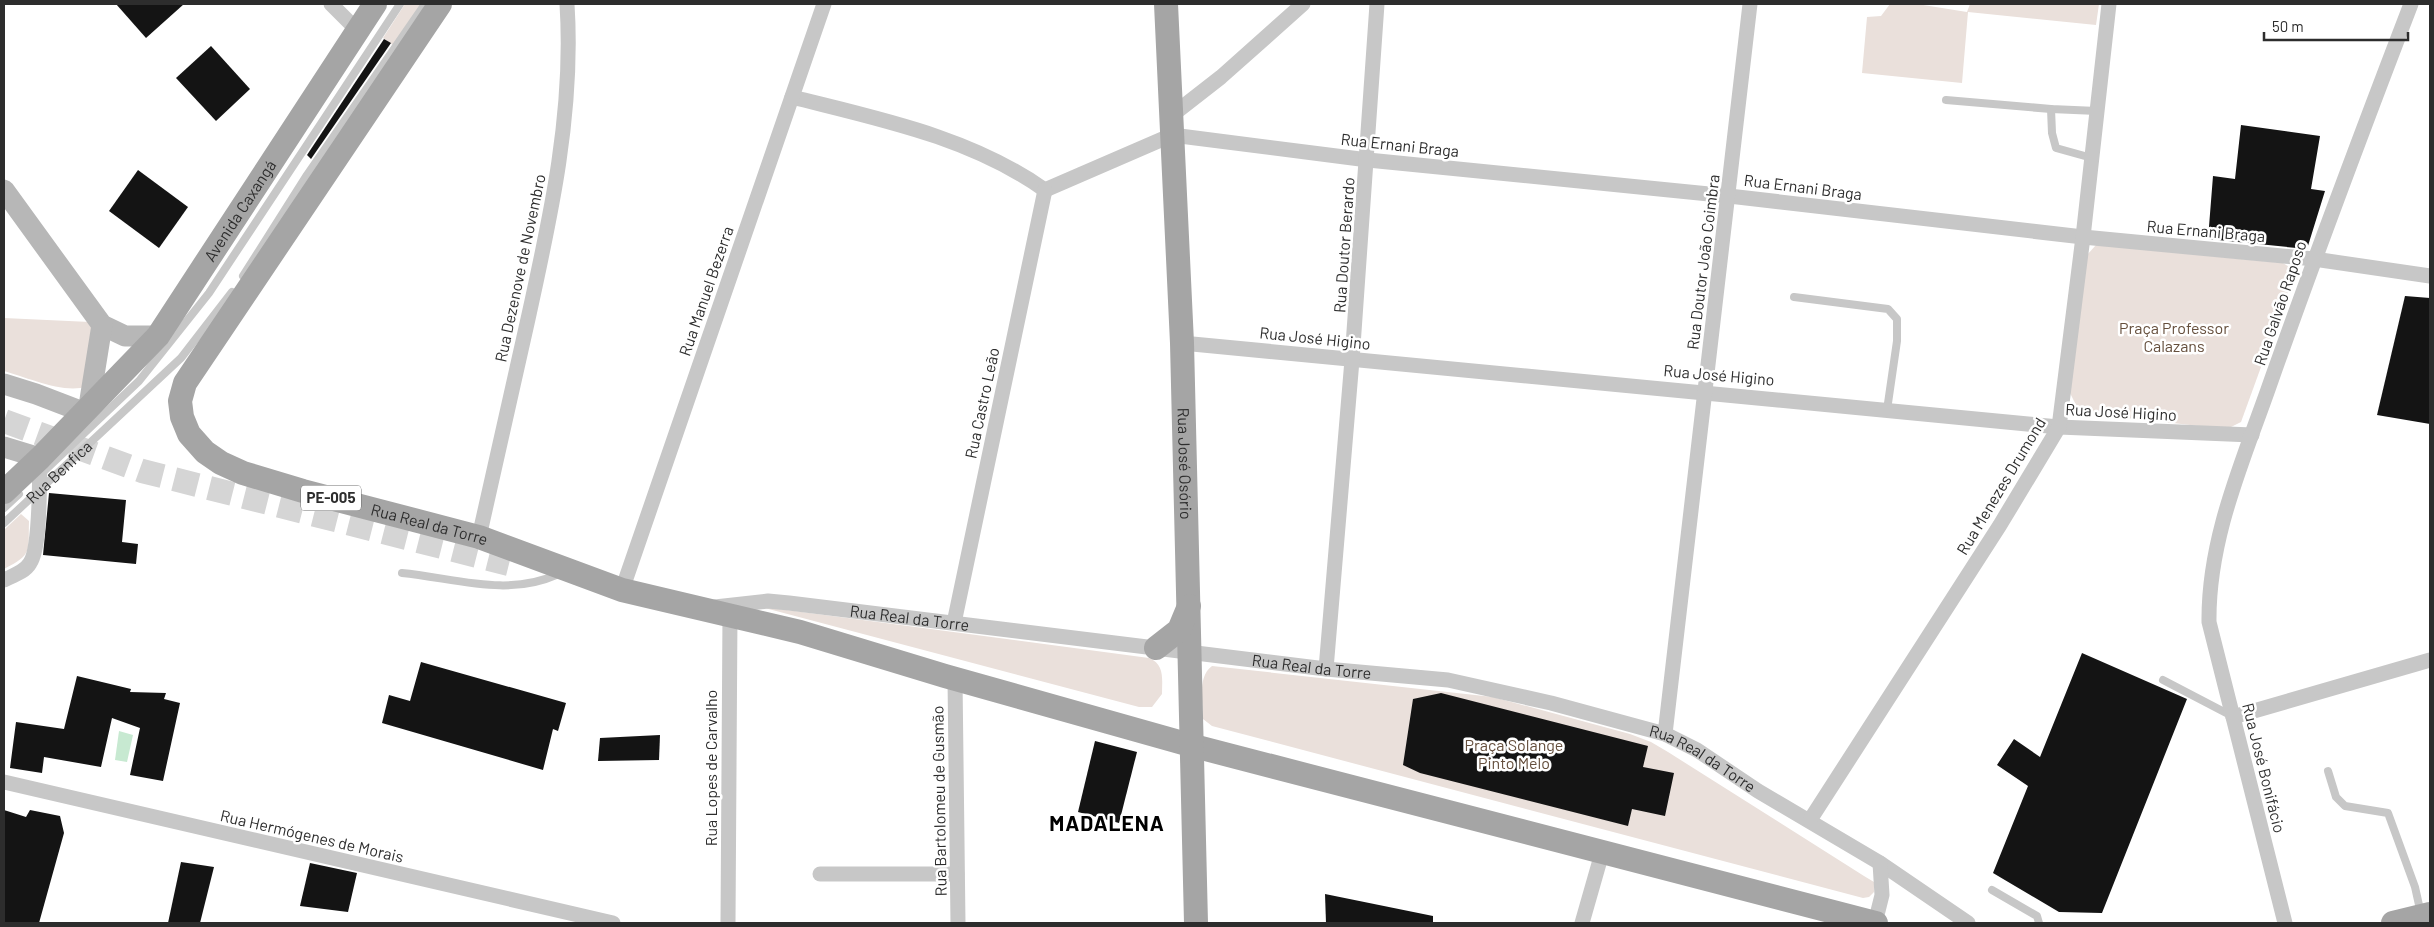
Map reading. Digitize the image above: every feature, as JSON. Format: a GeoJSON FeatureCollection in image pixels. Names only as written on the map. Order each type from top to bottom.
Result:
{"type":"FeatureCollection","features":[{"type":"Feature","properties":{"kind":"main road","name":"Avenida Caxangá"},"geometry":{"type":"LineString","coordinates":[[86,409],[158,336],[375,4]]}},
{"type":"Feature","properties":{"kind":"main road","name":"PE-005"},"geometry":{"type":"LineString","coordinates":[[236,305],[440,4]]}},
{"type":"Feature","properties":{"kind":"main road","name":"Rua José Osório"},"geometry":{"type":"LineString","coordinates":[[1166,4],[1182,343],[1191,653],[1190,745],[1196,923]]}},
{"type":"Feature","properties":{"kind":"main road"},"geometry":{"type":"LineString","coordinates":[[4,190],[102,325],[125,336],[158,336]]}},
{"type":"Feature","properties":{"kind":"main road","name":"Rua Real da Torre"},"geometry":{"type":"LineString","coordinates":[[236,305],[185,383],[180,401],[182,417],[189,434],[205,452],[221,463],[243,472],[277,483],[479,537],[622,590],[730,613],[1190,745],[1875,923]]}},
{"type":"Feature","properties":{"kind":"main road"},"geometry":{"type":"LineString","coordinates":[[4,384],[86,409],[102,325]]}},
{"type":"Feature","properties":{"kind":"main road","name":"Rua Benfica"},"geometry":{"type":"LineString","coordinates":[[30,481],[86,409]]}},
{"type":"Feature","properties":{"kind":"main road"},"geometry":{"type":"LineString","coordinates":[[4,447],[30,481]]}},
{"type":"Feature","properties":{"kind":"main road"},"geometry":{"type":"LineString","coordinates":[[509,564],[622,590]]}},
{"type":"Feature","properties":{"kind":"main road"},"geometry":{"type":"LineString","coordinates":[[1156,648],[1179,630],[1189,605]]}},
{"type":"Feature","properties":{"kind":"main road"},"geometry":{"type":"LineString","coordinates":[[2393,923],[2426,915]]}},
{"type":"Feature","properties":{"kind":"street"},"geometry":{"type":"LineString","coordinates":[[330,4],[357,30]]}},
{"type":"Feature","properties":{"kind":"street","name":"Rua Dezenove de Novembro"},"geometry":{"type":"LineString","coordinates":[[479,537],[536,286],[557,174],[564,130],[568,78],[568,4]]}},
{"type":"Feature","properties":{"kind":"street","name":"Rua Manuel Bezerra"},"geometry":{"type":"LineString","coordinates":[[622,590],[824,4]]}},
{"type":"Feature","properties":{"kind":"street"},"geometry":{"type":"LineString","coordinates":[[792,97],[904,126],[974,149],[1021,172],[1045,190],[1172,125],[1303,4]]}},
{"type":"Feature","properties":{"kind":"street","name":"Rua Doutor Berardo"},"geometry":{"type":"LineString","coordinates":[[1326,669],[1368,160],[1377,4]]}},
{"type":"Feature","properties":{"kind":"street","name":"Rua Doutor João Coimbra"},"geometry":{"type":"LineString","coordinates":[[1664,734],[1706,391],[1750,4]]}},
{"type":"Feature","properties":{"kind":"street","name":"Rua Menezes Drumond"},"geometry":{"type":"LineString","coordinates":[[1810,820],[2000,525],[2058,427],[2084,237],[2109,4]]}},
{"type":"Feature","properties":{"kind":"street","name":"Rua Galvão Raposo"},"geometry":{"type":"LineString","coordinates":[[2209,622],[2210,580],[2223,521],[2314,259],[2411,4]]}},
{"type":"Feature","properties":{"kind":"street","name":"Rua Ernani Braga"},"geometry":{"type":"LineString","coordinates":[[1172,125],[1368,160],[1728,196],[2084,237],[2314,259],[2430,276]]}},
{"type":"Feature","properties":{"kind":"street","name":"Rua Castro Leão"},"geometry":{"type":"LineString","coordinates":[[954,624],[1045,190]]}},
{"type":"Feature","properties":{"kind":"street","name":"Rua José Higino"},"geometry":{"type":"LineString","coordinates":[[1182,343],[1706,391],[2058,427],[2252,435]]}},
{"type":"Feature","properties":{"kind":"street"},"geometry":{"type":"LineString","coordinates":[[4,580],[25,569],[30,563],[35,547],[30,481]]}},
{"type":"Feature","properties":{"kind":"street","name":"Rua Real da Torre"},"geometry":{"type":"LineString","coordinates":[[704,608],[768,602],[1326,669],[1448,680],[1551,702],[1664,734],[1697,750],[1758,791],[1810,820],[1880,864],[1968,923]]}},
{"type":"Feature","properties":{"kind":"street","name":"Rua Lopes de Carvalho"},"geometry":{"type":"LineString","coordinates":[[728,923],[730,613]]}},
{"type":"Feature","properties":{"kind":"street","name":"Rua José Bonifácio"},"geometry":{"type":"LineString","coordinates":[[2209,622],[2284,923]]}},
{"type":"Feature","properties":{"kind":"street"},"geometry":{"type":"LineString","coordinates":[[2233,716],[2430,660]]}},
{"type":"Feature","properties":{"kind":"street","name":"Rua Bartolomeu de Gusmão"},"geometry":{"type":"LineString","coordinates":[[955,679],[958,923]]}},
{"type":"Feature","properties":{"kind":"street","name":"Rua Hermógenes de Morais"},"geometry":{"type":"LineString","coordinates":[[4,782],[613,923]]}},
{"type":"Feature","properties":{"kind":"street"},"geometry":{"type":"LineString","coordinates":[[1582,923],[1602,853]]}},
{"type":"Feature","properties":{"kind":"street","name":"Rua Real da Torre"},"geometry":{"type":"LineString","coordinates":[[1875,923],[1882,895],[1880,864]]}},
{"type":"Feature","properties":{"kind":"street"},"geometry":{"type":"LineString","coordinates":[[820,874],[957,874]]}},
{"type":"Feature","properties":{"kind":"lane"},"geometry":{"type":"LineString","coordinates":[[4,508],[30,481],[140,381],[209,293],[400,4]]}},
{"type":"Feature","properties":{"kind":"lane"},"geometry":{"type":"LineString","coordinates":[[236,305],[269,235],[312,168],[425,4]]}},
{"type":"Feature","properties":{"kind":"lane"},"geometry":{"type":"LineString","coordinates":[[1946,100],[2051,110],[2097,111]]}},
{"type":"Feature","properties":{"kind":"lane"},"geometry":{"type":"LineString","coordinates":[[2051,110],[2052,133],[2056,148],[2092,158]]}},
{"type":"Feature","properties":{"kind":"lane","name":"Rua Benfica"},"geometry":{"type":"LineString","coordinates":[[4,524],[30,481],[114,422],[181,358],[232,292],[269,235]]}},
{"type":"Feature","properties":{"kind":"lane"},"geometry":{"type":"LineString","coordinates":[[158,336],[209,293]]}},
{"type":"Feature","properties":{"kind":"lane"},"geometry":{"type":"LineString","coordinates":[[1794,297],[1888,309],[1896,319],[1897,341],[1887,410]]}},
{"type":"Feature","properties":{"kind":"lane"},"geometry":{"type":"LineString","coordinates":[[402,573],[496,586],[516,586],[540,582],[556,575]]}},
{"type":"Feature","properties":{"kind":"lane"},"geometry":{"type":"LineString","coordinates":[[2163,680],[2233,716]]}},
{"type":"Feature","properties":{"kind":"lane"},"geometry":{"type":"LineString","coordinates":[[2328,771],[2336,797],[2345,806],[2388,814],[2426,915]]}},
{"type":"Feature","properties":{"kind":"lane"},"geometry":{"type":"LineString","coordinates":[[1992,890],[2037,916],[2039,923]]}},
{"type":"Feature","properties":{"kind":"green space"},"geometry":{"type":"Polygon","coordinates":[[[405,4],[423,4],[394,46],[383,38],[405,4]]]}},
{"type":"Feature","properties":{"kind":"green space"},"geometry":{"type":"Polygon","coordinates":[[[1890,4],[1917,4],[1967,12],[1970,4],[2099,4],[2096,25],[1968,12],[1962,83],[1862,73],[1867,17],[1881,16],[1890,4]]]}},
{"type":"Feature","properties":{"kind":"green space","name":"Praça Professor Calazans"},"geometry":{"type":"Polygon","coordinates":[[[2096,245],[2283,263],[2291,268],[2293,279],[2241,422],[2229,428],[2218,428],[2090,414],[2077,407],[2070,393],[2087,255],[2096,245]]]}},
{"type":"Feature","properties":{"kind":"green space"},"geometry":{"type":"Polygon","coordinates":[[[4,318],[90,322],[94,324],[87,386],[78,388],[57,387],[4,371],[4,318]]]}},
{"type":"Feature","properties":{"kind":"green space"},"geometry":{"type":"Polygon","coordinates":[[[21,514],[29,521],[27,551],[20,560],[4,569],[4,530],[21,514]]]}},
{"type":"Feature","properties":{"kind":"green space"},"geometry":{"type":"Polygon","coordinates":[[[757,606],[1149,658],[1158,664],[1162,673],[1162,694],[1152,707],[1139,707],[757,606]]]}},
{"type":"Feature","properties":{"kind":"green space","name":"Praça Solange Pinto Melo"},"geometry":{"type":"Polygon","coordinates":[[[1212,666],[1493,697],[1630,734],[1651,742],[1668,752],[1874,882],[1874,892],[1869,897],[1863,898],[1212,726],[1203,719],[1202,690],[1204,677],[1212,666]]]}},
{"type":"Feature","properties":{"kind":"shaded area"},"geometry":{"type":"Polygon","coordinates":[[[119,731],[133,735],[127,762],[115,760],[119,731]]]}},
{"type":"Feature","properties":{"kind":"building"},"geometry":{"type":"Polygon","coordinates":[[[116,4],[184,4],[146,38],[116,4]]]}},
{"type":"Feature","properties":{"kind":"building"},"geometry":{"type":"Polygon","coordinates":[[[384,39],[391,43],[311,159],[307,155],[384,39]]]}},
{"type":"Feature","properties":{"kind":"building"},"geometry":{"type":"Polygon","coordinates":[[[211,46],[250,89],[216,121],[176,78],[211,46]]]}},
{"type":"Feature","properties":{"kind":"building"},"geometry":{"type":"Polygon","coordinates":[[[2241,125],[2320,136],[2311,189],[2325,191],[2307,249],[2208,239],[2213,176],[2235,179],[2241,125]]]}},
{"type":"Feature","properties":{"kind":"building"},"geometry":{"type":"Polygon","coordinates":[[[138,170],[188,207],[159,248],[109,211],[138,170]]]}},
{"type":"Feature","properties":{"kind":"building"},"geometry":{"type":"Polygon","coordinates":[[[2405,296],[2430,298],[2430,424],[2377,415],[2405,296]]]}},
{"type":"Feature","properties":{"kind":"building"},"geometry":{"type":"Polygon","coordinates":[[[49,493],[126,500],[122,542],[138,544],[136,564],[43,555],[49,493]]]}},
{"type":"Feature","properties":{"kind":"building"},"geometry":{"type":"Polygon","coordinates":[[[2082,653],[2187,699],[2102,913],[2059,912],[1993,873],[2028,786],[1997,765],[2014,739],[2040,757],[2082,653]]]}},
{"type":"Feature","properties":{"kind":"building"},"geometry":{"type":"Polygon","coordinates":[[[421,662],[566,703],[558,731],[553,729],[543,770],[382,723],[389,695],[410,701],[421,662]]]}},
{"type":"Feature","properties":{"kind":"building"},"geometry":{"type":"Polygon","coordinates":[[[77,676],[131,689],[130,692],[166,693],[164,699],[180,703],[163,781],[130,775],[140,728],[112,718],[101,767],[44,757],[42,773],[10,768],[16,722],[64,729],[77,676]]]}},
{"type":"Feature","properties":{"kind":"building"},"geometry":{"type":"Polygon","coordinates":[[[1441,693],[1648,746],[1643,767],[1674,773],[1665,816],[1632,809],[1628,826],[1420,773],[1403,765],[1413,699],[1441,693]]]}},
{"type":"Feature","properties":{"kind":"building"},"geometry":{"type":"Polygon","coordinates":[[[660,735],[659,760],[598,761],[600,738],[660,735]]]}},
{"type":"Feature","properties":{"kind":"building"},"geometry":{"type":"Polygon","coordinates":[[[1095,741],[1137,752],[1119,823],[1078,812],[1095,741]]]}},
{"type":"Feature","properties":{"kind":"building"},"geometry":{"type":"Polygon","coordinates":[[[4,810],[26,817],[30,810],[60,816],[64,833],[39,923],[4,923],[4,810]]]}},
{"type":"Feature","properties":{"kind":"building"},"geometry":{"type":"Polygon","coordinates":[[[181,862],[214,867],[200,923],[168,923],[181,862]]]}},
{"type":"Feature","properties":{"kind":"building"},"geometry":{"type":"Polygon","coordinates":[[[310,863],[357,873],[348,912],[300,906],[310,863]]]}},
{"type":"Feature","properties":{"kind":"building"},"geometry":{"type":"Polygon","coordinates":[[[1325,894],[1433,916],[1433,923],[1326,923],[1325,894]]]}},
{"type":"Feature","properties":{"kind":"tunnel"},"geometry":{"type":"LineString","coordinates":[[4,421],[142,471],[509,564]]}},
{"type":"Feature","properties":{"kind":"district","name":"MADALENA"},"geometry":{"type":"Point","coordinates":[1107,824]}}]}
